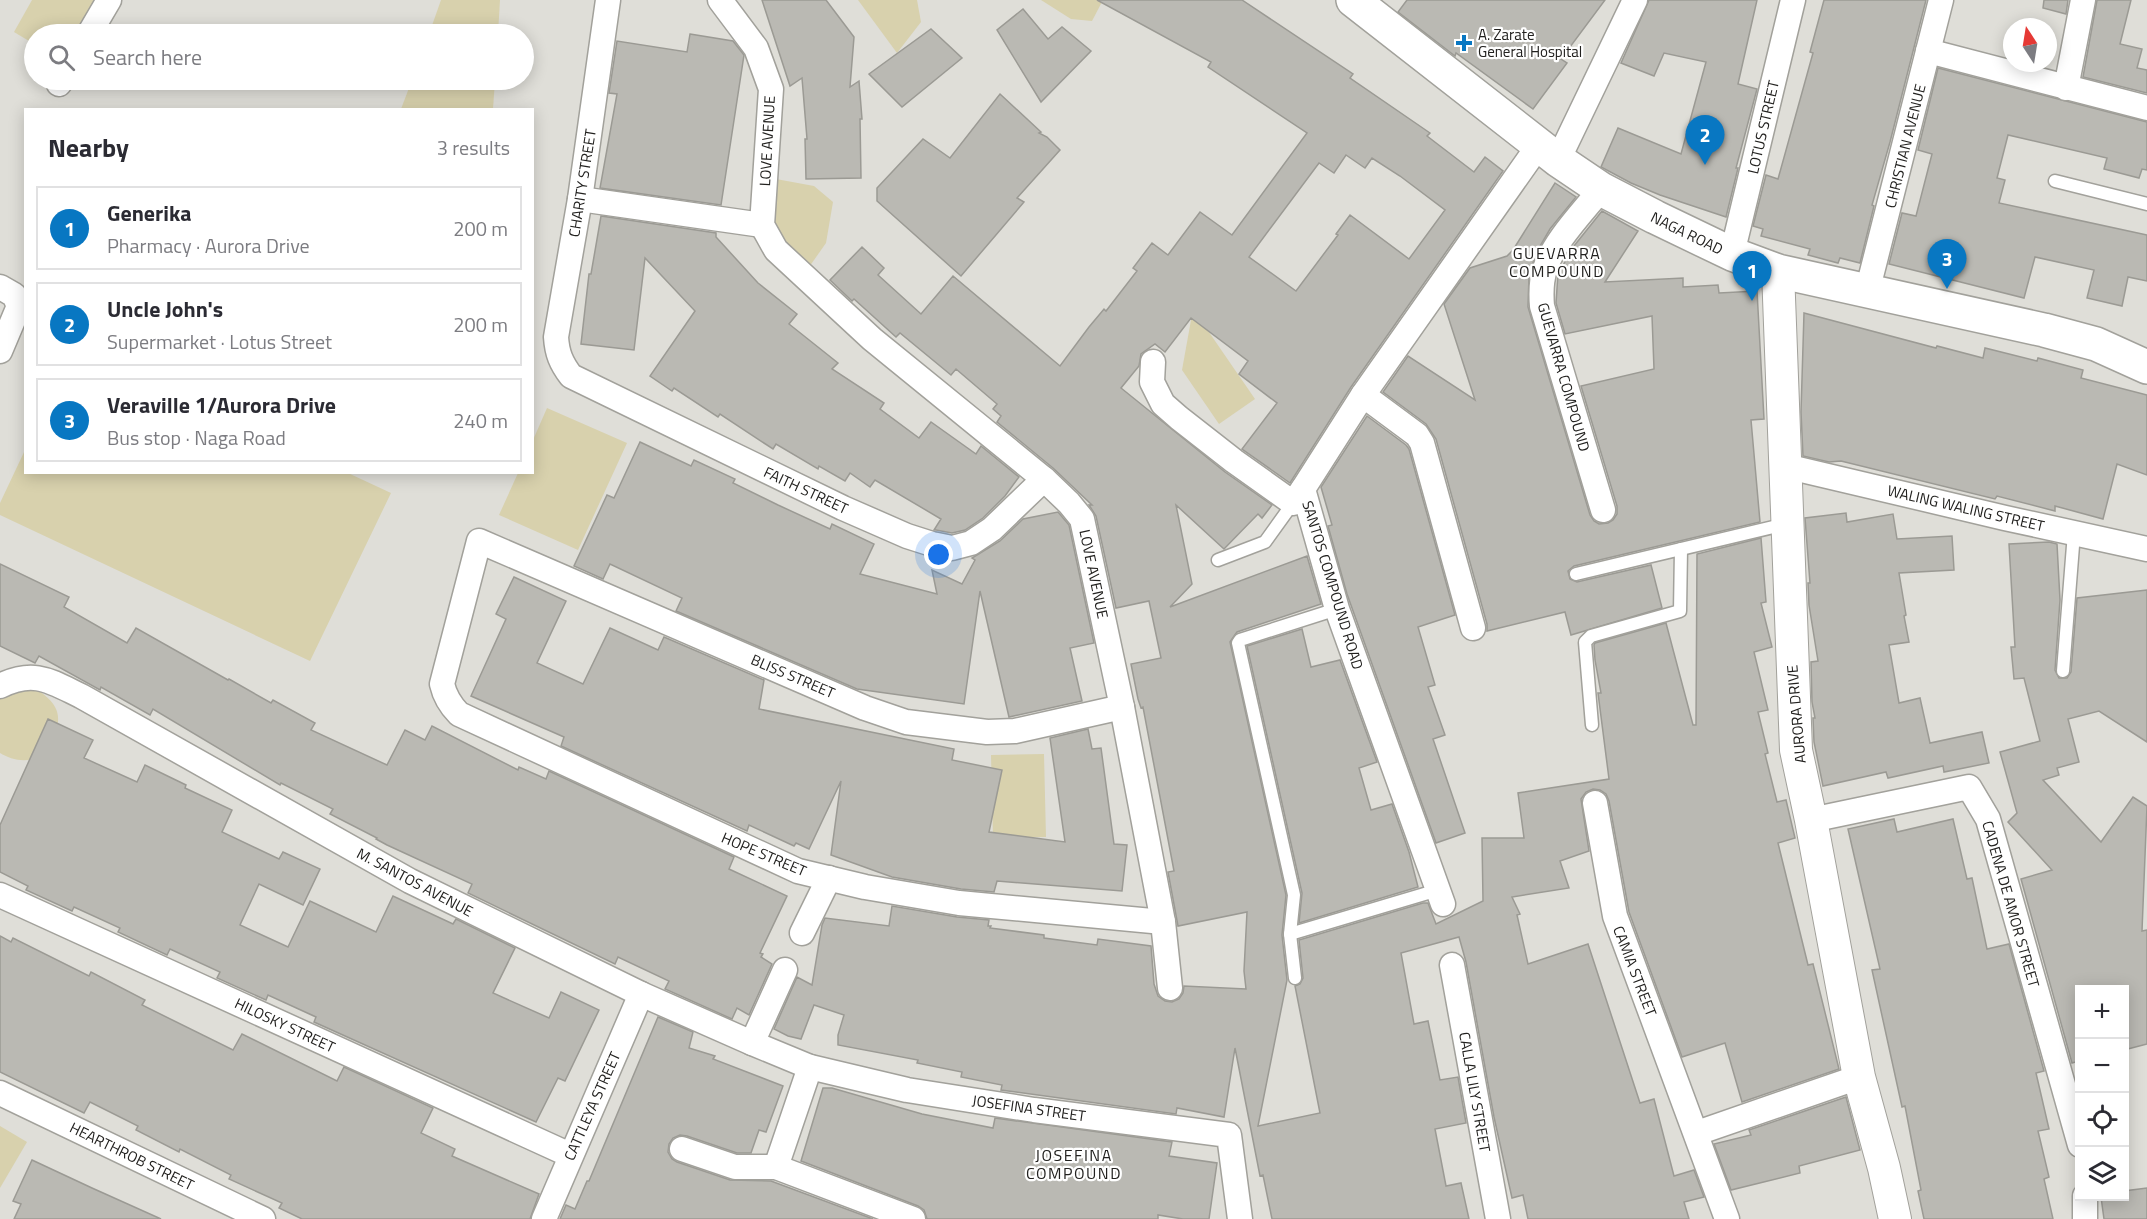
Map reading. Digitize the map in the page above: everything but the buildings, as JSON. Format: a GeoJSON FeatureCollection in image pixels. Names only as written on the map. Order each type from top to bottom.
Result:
{"type":"FeatureCollection","features":[{"type":"Feature","properties":{"kind":"main road","name":"NAGA ROAD"},"geometry":{"type":"LineString","coordinates":[[1353,0],[1549,153],[1601,189],[1732,255],[1778,271],[2044,330],[2096,344],[2147,367]]}},
{"type":"Feature","properties":{"kind":"street"},"geometry":{"type":"LineString","coordinates":[[95,24],[109,0]]}},
{"type":"Feature","properties":{"kind":"street","name":"CHARITY STREET"},"geometry":{"type":"LineString","coordinates":[[562,364],[557,351],[556,337],[580,199],[608,0]]}},
{"type":"Feature","properties":{"kind":"street","name":"LOVE AVENUE"},"geometry":{"type":"LineString","coordinates":[[720,0],[756,48],[771,89],[762,225],[776,250],[872,339],[1044,478],[1082,519],[1122,707],[1163,922],[1170,988]]}},
{"type":"Feature","properties":{"kind":"street","name":"SANTOS COMPOUND ROAD"},"geometry":{"type":"LineString","coordinates":[[1440,897],[1298,496],[1363,395],[1549,153],[1635,0]]}},
{"type":"Feature","properties":{"kind":"street","name":"LOTUS STREET"},"geometry":{"type":"LineString","coordinates":[[1732,255],[1793,0]]}},
{"type":"Feature","properties":{"kind":"street","name":"CHRISTIAN AVENUE"},"geometry":{"type":"LineString","coordinates":[[1867,292],[1941,0]]}},
{"type":"Feature","properties":{"kind":"street"},"geometry":{"type":"LineString","coordinates":[[2066,88],[2083,0]]}},
{"type":"Feature","properties":{"kind":"street"},"geometry":{"type":"LineString","coordinates":[[1928,51],[2147,108]]}},
{"type":"Feature","properties":{"kind":"street","name":"GUEVARRA COMPOUND"},"geometry":{"type":"LineString","coordinates":[[1601,189],[1555,249],[1545,269],[1541,290],[1542,306],[1603,510]]}},
{"type":"Feature","properties":{"kind":"street"},"geometry":{"type":"LineString","coordinates":[[580,199],[762,225]]}},
{"type":"Feature","properties":{"kind":"street","name":"AURORA DRIVE"},"geometry":{"type":"LineString","coordinates":[[1778,271],[1796,750],[1859,1077],[1884,1168],[1895,1219]]}},
{"type":"Feature","properties":{"kind":"street"},"geometry":{"type":"LineString","coordinates":[[0,287],[14,295],[19,306],[0,351]]}},
{"type":"Feature","properties":{"kind":"street"},"geometry":{"type":"LineString","coordinates":[[1153,362],[1152,382],[1163,404],[1234,461],[1298,496]]}},
{"type":"Feature","properties":{"kind":"street","name":"FAITH STREET"},"geometry":{"type":"LineString","coordinates":[[562,364],[571,376],[583,383],[843,508],[906,536],[932,544],[952,548],[971,543],[992,529],[1044,478]]}},
{"type":"Feature","properties":{"kind":"street"},"geometry":{"type":"LineString","coordinates":[[1363,395],[1417,435],[1422,443],[1473,628]]}},
{"type":"Feature","properties":{"kind":"street","name":"WALING WALING STREET"},"geometry":{"type":"LineString","coordinates":[[1785,466],[2147,549]]}},
{"type":"Feature","properties":{"kind":"street","name":"BLISS STREET"},"geometry":{"type":"LineString","coordinates":[[442,684],[479,541],[855,703],[906,722],[987,732],[1015,731],[1122,707]]}},
{"type":"Feature","properties":{"kind":"street","name":"M. SANTOS AVENUE"},"geometry":{"type":"LineString","coordinates":[[7,682],[43,677],[81,696],[410,881],[642,994],[752,1043]]}},
{"type":"Feature","properties":{"kind":"street","name":"HOPE STREET"},"geometry":{"type":"LineString","coordinates":[[442,684],[444,695],[459,714],[798,871],[865,887],[959,903],[1163,922]]}},
{"type":"Feature","properties":{"kind":"street","name":"CADENA DE AMOR STREET"},"geometry":{"type":"LineString","coordinates":[[1811,820],[1969,787],[1988,819],[2075,1131]]}},
{"type":"Feature","properties":{"kind":"street","name":"CAMIA STREET"},"geometry":{"type":"LineString","coordinates":[[1595,803],[1615,916],[1727,1219]]}},
{"type":"Feature","properties":{"kind":"street"},"geometry":{"type":"LineString","coordinates":[[802,933],[829,878]]}},
{"type":"Feature","properties":{"kind":"street","name":"HILOSKY STREET"},"geometry":{"type":"LineString","coordinates":[[0,895],[570,1155]]}},
{"type":"Feature","properties":{"kind":"street","name":"CALLA LILY STREET"},"geometry":{"type":"LineString","coordinates":[[1452,965],[1498,1219]]}},
{"type":"Feature","properties":{"kind":"street"},"geometry":{"type":"LineString","coordinates":[[752,1043],[785,970]]}},
{"type":"Feature","properties":{"kind":"street","name":"CATTLEYA STREET"},"geometry":{"type":"LineString","coordinates":[[544,1219],[642,994]]}},
{"type":"Feature","properties":{"kind":"street","name":"JOSEFINA STREET"},"geometry":{"type":"LineString","coordinates":[[752,1043],[810,1067],[907,1090],[1034,1110],[1229,1135],[1240,1219]]}},
{"type":"Feature","properties":{"kind":"street"},"geometry":{"type":"LineString","coordinates":[[776,1167],[810,1067]]}},
{"type":"Feature","properties":{"kind":"street"},"geometry":{"type":"LineString","coordinates":[[1697,1133],[1859,1077]]}},
{"type":"Feature","properties":{"kind":"street","name":"HEARTHROB STREET"},"geometry":{"type":"LineString","coordinates":[[0,1092],[263,1219]]}},
{"type":"Feature","properties":{"kind":"street"},"geometry":{"type":"LineString","coordinates":[[682,1149],[735,1167],[776,1167],[913,1219]]}},
{"type":"Feature","properties":{"kind":"street"},"geometry":{"type":"LineString","coordinates":[[2085,1201],[2085,1219]]}},
{"type":"Feature","properties":{"kind":"lane"},"geometry":{"type":"LineString","coordinates":[[2055,181],[2147,204]]}},
{"type":"Feature","properties":{"kind":"lane"},"geometry":{"type":"LineString","coordinates":[[1218,560],[1265,542],[1298,496]]}},
{"type":"Feature","properties":{"kind":"lane"},"geometry":{"type":"LineString","coordinates":[[1576,574],[1787,523]]}},
{"type":"Feature","properties":{"kind":"lane"},"geometry":{"type":"LineString","coordinates":[[2063,671],[2074,533]]}},
{"type":"Feature","properties":{"kind":"lane"},"geometry":{"type":"LineString","coordinates":[[1592,725],[1585,642],[1591,636],[1680,611],[1681,549]]}},
{"type":"Feature","properties":{"kind":"lane"},"geometry":{"type":"LineString","coordinates":[[1295,978],[1290,934],[1294,895],[1238,644],[1240,640],[1337,609]]}},
{"type":"Feature","properties":{"kind":"lane"},"geometry":{"type":"LineString","coordinates":[[1290,934],[1440,897]]}},
{"type":"Feature","properties":{"kind":"shaded area"},"geometry":{"type":"Polygon","coordinates":[[[32,0],[101,0],[87,24],[24,24],[24,38],[14,32],[32,0]]]}},
{"type":"Feature","properties":{"kind":"shaded area"},"geometry":{"type":"Polygon","coordinates":[[[441,0],[500,0],[499,24],[433,24],[441,0]]]}},
{"type":"Feature","properties":{"kind":"shaded area"},"geometry":{"type":"Polygon","coordinates":[[[858,0],[917,0],[921,22],[897,53],[858,0]]]}},
{"type":"Feature","properties":{"kind":"shaded area"},"geometry":{"type":"Polygon","coordinates":[[[1041,0],[1103,0],[1092,21],[1071,19],[1041,0]]]}},
{"type":"Feature","properties":{"kind":"shaded area"},"geometry":{"type":"Polygon","coordinates":[[[408,90],[494,90],[493,108],[401,108],[408,90]]]}},
{"type":"Feature","properties":{"kind":"shaded area"},"geometry":{"type":"Polygon","coordinates":[[[776,179],[814,186],[833,202],[826,243],[807,270],[776,241],[769,192],[776,179]]]}},
{"type":"Feature","properties":{"kind":"shaded area"},"geometry":{"type":"Polygon","coordinates":[[[1193,309],[1255,399],[1219,424],[1182,370],[1193,309]]]}},
{"type":"Feature","properties":{"kind":"shaded area"},"geometry":{"type":"Polygon","coordinates":[[[547,408],[627,443],[578,550],[499,515],[518,474],[534,474],[534,438],[547,408]]]}},
{"type":"Feature","properties":{"kind":"shaded area"},"geometry":{"type":"Polygon","coordinates":[[[24,452],[24,474],[350,474],[391,493],[310,661],[0,515],[0,503],[24,452]]]}},
{"type":"Feature","properties":{"kind":"shaded area"},"geometry":{"type":"Polygon","coordinates":[[[32,687],[54,705],[57,710],[58,724],[44,750],[36,758],[25,760],[9,758],[0,753],[0,693],[32,687]]]}},
{"type":"Feature","properties":{"kind":"shaded area"},"geometry":{"type":"Polygon","coordinates":[[[1044,754],[1046,837],[993,838],[991,755],[1044,754]]]}},
{"type":"Feature","properties":{"kind":"shaded area"},"geometry":{"type":"Polygon","coordinates":[[[0,1126],[27,1142],[0,1188],[0,1126]]]}},
{"type":"Feature","properties":{"kind":"place","name":"A. Zarate General Hospital"},"geometry":{"type":"Point","coordinates":[1464,43]}},
{"type":"Feature","properties":{"kind":"place","name":"Uncle John's"},"geometry":{"type":"Point","coordinates":[1705,165]}},
{"type":"Feature","properties":{"kind":"place","name":"Veraville 1/Aurora Drive"},"geometry":{"type":"Point","coordinates":[1947,289]}},
{"type":"Feature","properties":{"kind":"place","name":"Generika"},"geometry":{"type":"Point","coordinates":[1752,301]}},
{"type":"Feature","properties":{"kind":"district","name":"GUEVARRA COMPOUND"},"geometry":{"type":"Point","coordinates":[1557,262]}},
{"type":"Feature","properties":{"kind":"district","name":"JOSEFINA COMPOUND"},"geometry":{"type":"Point","coordinates":[1074,1164]}}]}
